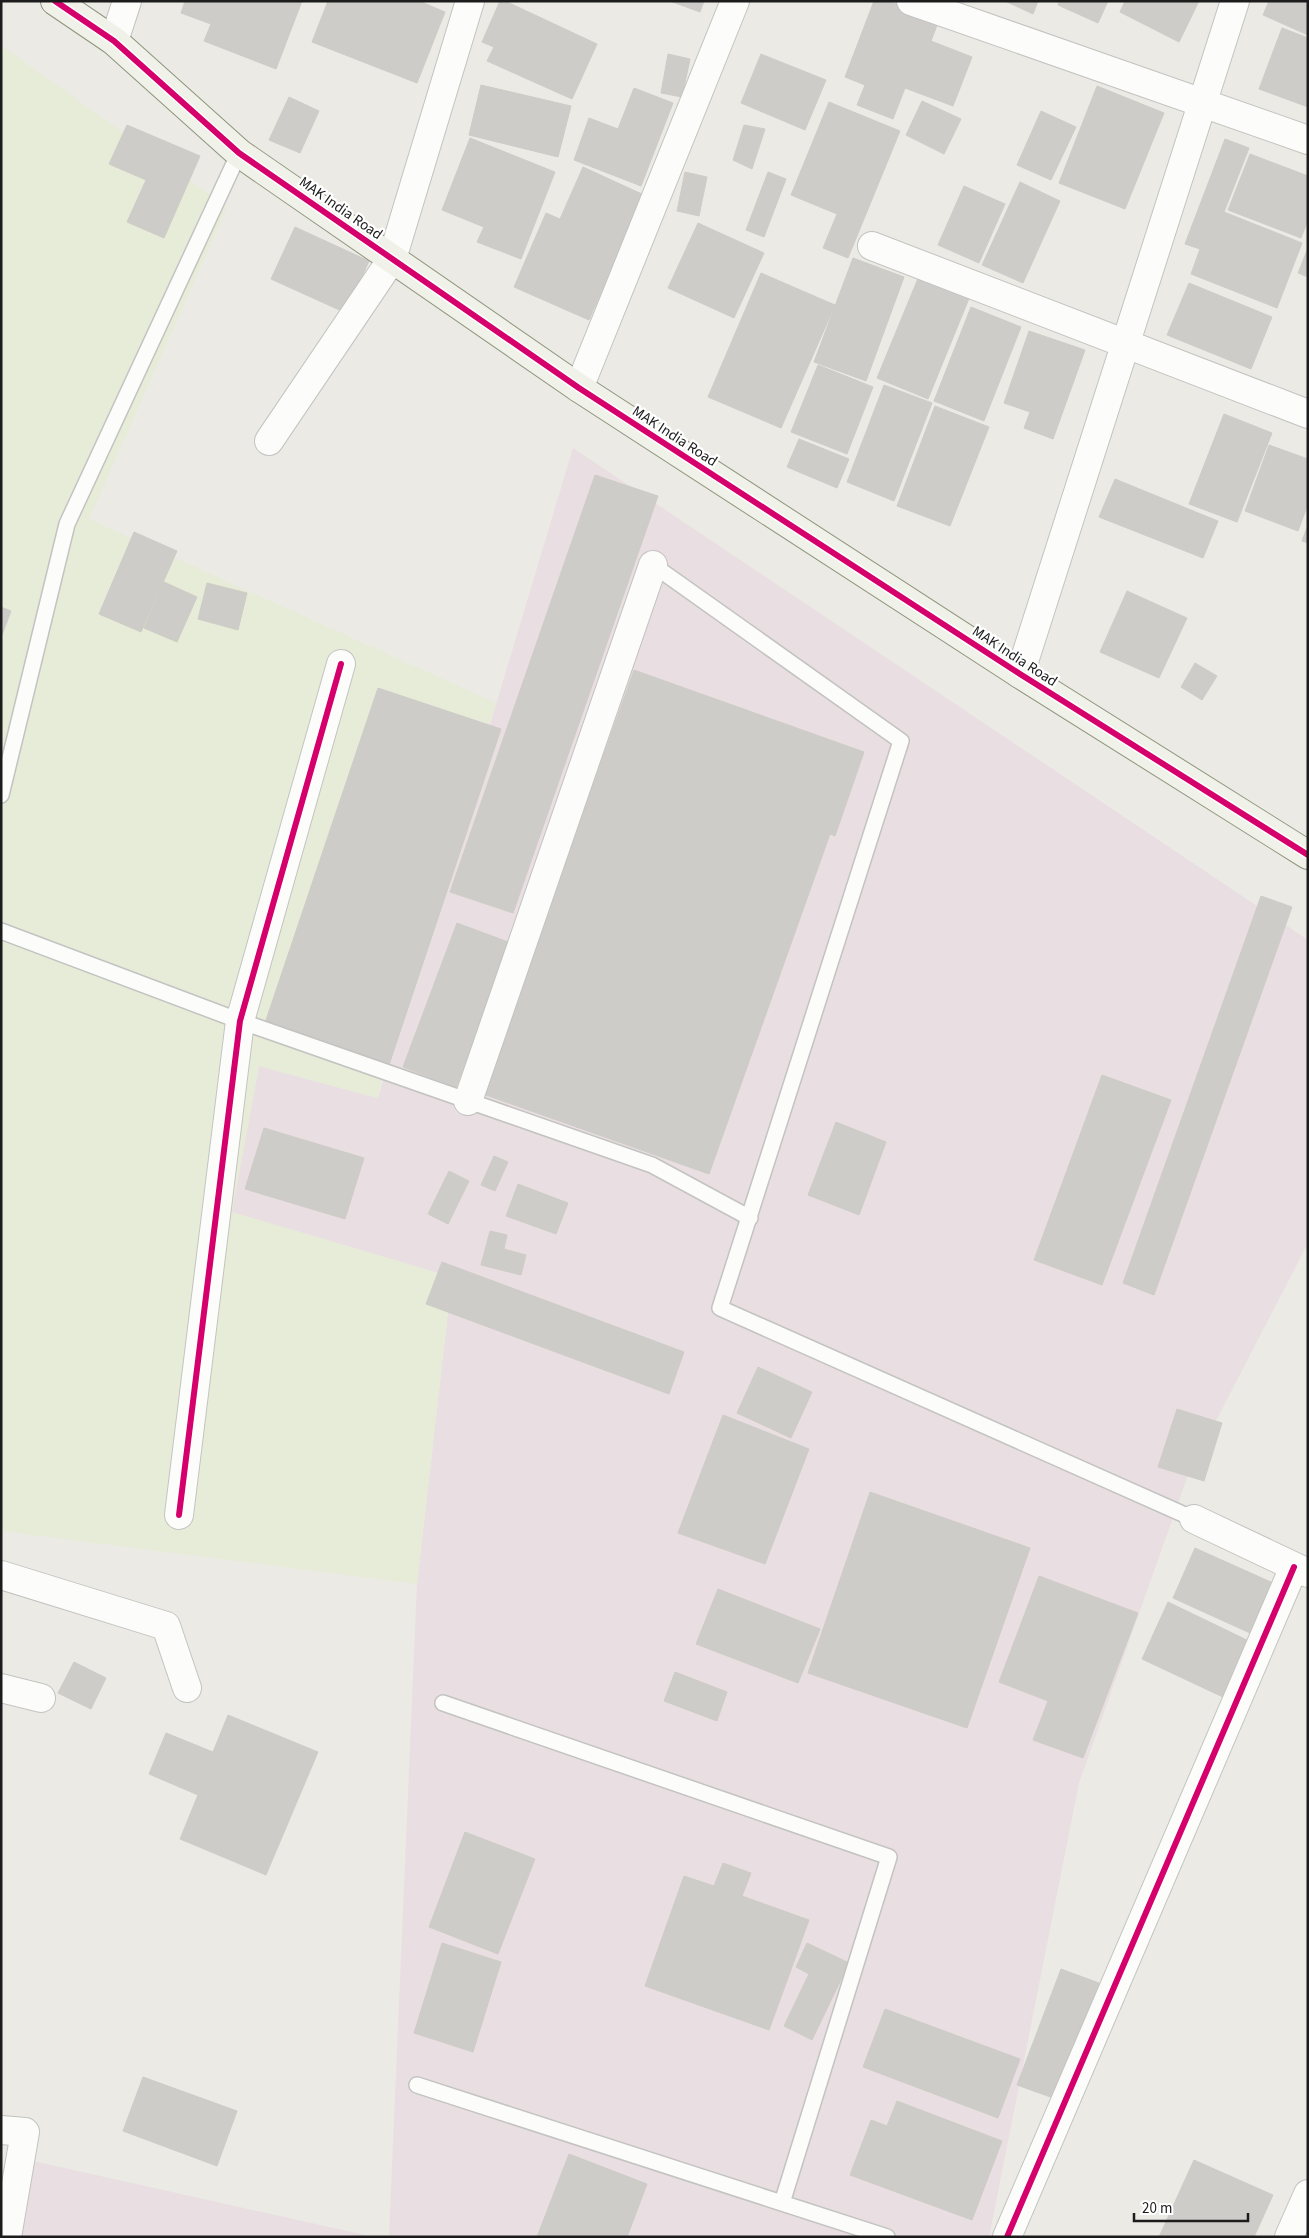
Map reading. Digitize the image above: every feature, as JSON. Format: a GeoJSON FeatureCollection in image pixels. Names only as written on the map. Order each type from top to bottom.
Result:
{"type":"FeatureCollection","features":[{"type":"Feature","properties":{"kind":"street","name":"MAK India Road"},"geometry":{"type":"LineString","coordinates":[[55,1],[114,41],[239,153],[579,388],[1020,674],[1308,856]]}},
{"type":"Feature","properties":{"kind":"street"},"geometry":{"type":"LineString","coordinates":[[114,41],[127,1]]}},
{"type":"Feature","properties":{"kind":"street"},"geometry":{"type":"LineString","coordinates":[[269,441],[392,259],[470,1]]}},
{"type":"Feature","properties":{"kind":"street"},"geometry":{"type":"LineString","coordinates":[[579,388],[735,1]]}},
{"type":"Feature","properties":{"kind":"street"},"geometry":{"type":"LineString","coordinates":[[911,1],[1203,105],[1308,140]]}},
{"type":"Feature","properties":{"kind":"street"},"geometry":{"type":"LineString","coordinates":[[1020,674],[1235,1]]}},
{"type":"Feature","properties":{"kind":"street"},"geometry":{"type":"LineString","coordinates":[[872,246],[1308,414]]}},
{"type":"Feature","properties":{"kind":"street"},"geometry":{"type":"LineString","coordinates":[[468,1101],[653,565]]}},
{"type":"Feature","properties":{"kind":"street"},"geometry":{"type":"LineString","coordinates":[[179,1515],[240,1022],[341,664]]}},
{"type":"Feature","properties":{"kind":"street"},"geometry":{"type":"LineString","coordinates":[[1006,2237],[1301,1570],[1194,1519]]}},
{"type":"Feature","properties":{"kind":"street"},"geometry":{"type":"LineString","coordinates":[[1,1575],[166,1626],[187,1688]]}},
{"type":"Feature","properties":{"kind":"street"},"geometry":{"type":"LineString","coordinates":[[1,1688],[40,1698]]}},
{"type":"Feature","properties":{"kind":"street"},"geometry":{"type":"LineString","coordinates":[[1,2130],[25,2132],[7,2237]]}},
{"type":"Feature","properties":{"kind":"street"},"geometry":{"type":"LineString","coordinates":[[1289,2237],[1308,2194]]}},
{"type":"Feature","properties":{"kind":"lane"},"geometry":{"type":"LineString","coordinates":[[1,795],[67,524],[239,153]]}},
{"type":"Feature","properties":{"kind":"lane"},"geometry":{"type":"LineString","coordinates":[[653,565],[900,741],[720,1308],[1194,1519]]}},
{"type":"Feature","properties":{"kind":"lane"},"geometry":{"type":"LineString","coordinates":[[1,931],[240,1022],[652,1165],[750,1218]]}},
{"type":"Feature","properties":{"kind":"lane"},"geometry":{"type":"LineString","coordinates":[[443,1703],[889,1857],[782,2203]]}},
{"type":"Feature","properties":{"kind":"lane"},"geometry":{"type":"LineString","coordinates":[[417,2085],[887,2237]]}},
{"type":"Feature","properties":{"kind":"shaded area"},"geometry":{"type":"Polygon","coordinates":[[[573,448],[1308,940],[1308,1243],[1188,1475],[1079,1783],[989,2237],[389,2237],[417,1584],[452,1277],[231,1212],[259,1066],[378,1098],[573,448]]]}},
{"type":"Feature","properties":{"kind":"shaded area"},"geometry":{"type":"Polygon","coordinates":[[[24,2159],[374,2237],[12,2237],[24,2159]]]}},
{"type":"Feature","properties":{"kind":"green space"},"geometry":{"type":"Polygon","coordinates":[[[1,45],[227,207],[89,519],[496,703],[377,1098],[259,1066],[232,1212],[452,1277],[417,1584],[1,1531],[1,45]]]}},
{"type":"Feature","properties":{"kind":"building"},"geometry":{"type":"Polygon","coordinates":[[[185,1],[302,1],[276,69],[204,41],[211,24],[181,13],[185,1]]]}},
{"type":"Feature","properties":{"kind":"building"},"geometry":{"type":"Polygon","coordinates":[[[328,1],[419,1],[445,12],[417,83],[312,42],[328,1]]]}},
{"type":"Feature","properties":{"kind":"building"},"geometry":{"type":"Polygon","coordinates":[[[500,1],[505,1],[597,44],[572,99],[487,61],[494,47],[482,42],[500,1]]]}},
{"type":"Feature","properties":{"kind":"building"},"geometry":{"type":"Polygon","coordinates":[[[670,1],[704,1],[700,12],[670,1]]]}},
{"type":"Feature","properties":{"kind":"building"},"geometry":{"type":"Polygon","coordinates":[[[874,1],[890,1],[939,20],[931,41],[972,57],[953,106],[905,88],[893,119],[857,105],[865,85],[845,77],[874,1]]]}},
{"type":"Feature","properties":{"kind":"building"},"geometry":{"type":"Polygon","coordinates":[[[1005,1],[1038,1],[1033,14],[1005,1]]]}},
{"type":"Feature","properties":{"kind":"building"},"geometry":{"type":"Polygon","coordinates":[[[1059,1],[1108,1],[1098,23],[1058,5],[1059,1]]]}},
{"type":"Feature","properties":{"kind":"building"},"geometry":{"type":"Polygon","coordinates":[[[1125,1],[1199,1],[1179,42],[1120,12],[1125,1]]]}},
{"type":"Feature","properties":{"kind":"building"},"geometry":{"type":"Polygon","coordinates":[[[1269,1],[1308,1],[1308,35],[1263,15],[1269,1]]]}},
{"type":"Feature","properties":{"kind":"building"},"geometry":{"type":"Polygon","coordinates":[[[1282,28],[1308,38],[1308,107],[1259,89],[1282,28]]]}},
{"type":"Feature","properties":{"kind":"building"},"geometry":{"type":"Polygon","coordinates":[[[668,54],[690,59],[682,97],[661,93],[668,54]]]}},
{"type":"Feature","properties":{"kind":"building"},"geometry":{"type":"Polygon","coordinates":[[[761,54],[826,80],[805,130],[741,103],[761,54]]]}},
{"type":"Feature","properties":{"kind":"building"},"geometry":{"type":"Polygon","coordinates":[[[481,85],[571,106],[558,157],[469,135],[481,85]]]}},
{"type":"Feature","properties":{"kind":"building"},"geometry":{"type":"Polygon","coordinates":[[[1097,86],[1164,113],[1125,209],[1059,183],[1097,86]]]}},
{"type":"Feature","properties":{"kind":"building"},"geometry":{"type":"Polygon","coordinates":[[[634,88],[673,103],[641,186],[574,160],[589,118],[618,129],[634,88]]]}},
{"type":"Feature","properties":{"kind":"building"},"geometry":{"type":"Polygon","coordinates":[[[289,97],[319,111],[300,153],[269,140],[289,97]]]}},
{"type":"Feature","properties":{"kind":"building"},"geometry":{"type":"Polygon","coordinates":[[[922,101],[961,119],[944,154],[906,135],[922,101]]]}},
{"type":"Feature","properties":{"kind":"building"},"geometry":{"type":"Polygon","coordinates":[[[829,102],[900,131],[848,258],[823,248],[837,214],[791,195],[829,102]]]}},
{"type":"Feature","properties":{"kind":"building"},"geometry":{"type":"Polygon","coordinates":[[[1041,111],[1076,127],[1051,180],[1017,165],[1041,111]]]}},
{"type":"Feature","properties":{"kind":"building"},"geometry":{"type":"Polygon","coordinates":[[[127,125],[200,156],[164,238],[127,222],[146,180],[109,164],[127,125]]]}},
{"type":"Feature","properties":{"kind":"building"},"geometry":{"type":"Polygon","coordinates":[[[744,125],[765,129],[752,169],[733,160],[744,125]]]}},
{"type":"Feature","properties":{"kind":"building"},"geometry":{"type":"Polygon","coordinates":[[[470,138],[555,172],[521,259],[477,242],[484,227],[442,210],[470,138]]]}},
{"type":"Feature","properties":{"kind":"building"},"geometry":{"type":"Polygon","coordinates":[[[1225,139],[1249,148],[1224,212],[1302,243],[1277,308],[1191,274],[1200,249],[1185,244],[1225,139]]]}},
{"type":"Feature","properties":{"kind":"building"},"geometry":{"type":"Polygon","coordinates":[[[1250,154],[1308,176],[1308,220],[1301,238],[1228,210],[1250,154]]]}},
{"type":"Feature","properties":{"kind":"building"},"geometry":{"type":"Polygon","coordinates":[[[583,167],[644,195],[589,320],[514,287],[546,213],[560,219],[583,167]]]}},
{"type":"Feature","properties":{"kind":"building"},"geometry":{"type":"Polygon","coordinates":[[[685,172],[707,177],[699,216],[677,211],[685,172]]]}},
{"type":"Feature","properties":{"kind":"building"},"geometry":{"type":"Polygon","coordinates":[[[768,172],[786,179],[764,237],[746,230],[768,172]]]}},
{"type":"Feature","properties":{"kind":"building"},"geometry":{"type":"Polygon","coordinates":[[[1020,182],[1060,201],[1023,283],[982,265],[1020,182]]]}},
{"type":"Feature","properties":{"kind":"building"},"geometry":{"type":"Polygon","coordinates":[[[964,186],[1005,204],[979,263],[938,245],[964,186]]]}},
{"type":"Feature","properties":{"kind":"building"},"geometry":{"type":"Polygon","coordinates":[[[698,223],[764,253],[734,318],[668,288],[698,223]]]}},
{"type":"Feature","properties":{"kind":"building"},"geometry":{"type":"Polygon","coordinates":[[[295,227],[369,261],[346,313],[271,279],[295,227]]]}},
{"type":"Feature","properties":{"kind":"building"},"geometry":{"type":"Polygon","coordinates":[[[1308,248],[1308,277],[1298,273],[1308,248]]]}},
{"type":"Feature","properties":{"kind":"building"},"geometry":{"type":"Polygon","coordinates":[[[853,258],[904,277],[866,381],[814,362],[853,258]]]}},
{"type":"Feature","properties":{"kind":"building"},"geometry":{"type":"Polygon","coordinates":[[[761,273],[835,305],[781,428],[708,397],[761,273]]]}},
{"type":"Feature","properties":{"kind":"building"},"geometry":{"type":"Polygon","coordinates":[[[919,276],[970,296],[928,399],[877,378],[919,276]]]}},
{"type":"Feature","properties":{"kind":"building"},"geometry":{"type":"Polygon","coordinates":[[[1189,283],[1272,317],[1251,369],[1167,335],[1189,283]]]}},
{"type":"Feature","properties":{"kind":"building"},"geometry":{"type":"Polygon","coordinates":[[[971,307],[1021,327],[984,421],[934,401],[971,307]]]}},
{"type":"Feature","properties":{"kind":"building"},"geometry":{"type":"Polygon","coordinates":[[[1029,331],[1085,350],[1053,439],[1024,428],[1030,412],[1004,403],[1029,331]]]}},
{"type":"Feature","properties":{"kind":"building"},"geometry":{"type":"Polygon","coordinates":[[[818,365],[873,387],[847,454],[791,432],[818,365]]]}},
{"type":"Feature","properties":{"kind":"building"},"geometry":{"type":"Polygon","coordinates":[[[884,385],[932,403],[894,501],[847,482],[884,385]]]}},
{"type":"Feature","properties":{"kind":"building"},"geometry":{"type":"Polygon","coordinates":[[[935,406],[989,427],[950,526],[897,506],[935,406]]]}},
{"type":"Feature","properties":{"kind":"building"},"geometry":{"type":"Polygon","coordinates":[[[1224,414],[1272,433],[1237,522],[1189,504],[1224,414]]]}},
{"type":"Feature","properties":{"kind":"building"},"geometry":{"type":"Polygon","coordinates":[[[799,439],[849,459],[837,488],[787,467],[799,439]]]}},
{"type":"Feature","properties":{"kind":"building"},"geometry":{"type":"Polygon","coordinates":[[[1269,445],[1308,459],[1308,504],[1298,531],[1245,511],[1269,445]]]}},
{"type":"Feature","properties":{"kind":"building"},"geometry":{"type":"Polygon","coordinates":[[[595,475],[658,496],[513,913],[450,892],[595,475]]]}},
{"type":"Feature","properties":{"kind":"building"},"geometry":{"type":"Polygon","coordinates":[[[1115,479],[1218,521],[1203,558],[1099,517],[1115,479]]]}},
{"type":"Feature","properties":{"kind":"building"},"geometry":{"type":"Polygon","coordinates":[[[1308,525],[1308,543],[1302,541],[1308,525]]]}},
{"type":"Feature","properties":{"kind":"building"},"geometry":{"type":"Polygon","coordinates":[[[134,532],[177,551],[141,632],[99,614],[134,532]]]}},
{"type":"Feature","properties":{"kind":"building"},"geometry":{"type":"Polygon","coordinates":[[[164,582],[197,597],[177,642],[144,628],[164,582]]]}},
{"type":"Feature","properties":{"kind":"building"},"geometry":{"type":"Polygon","coordinates":[[[207,583],[247,593],[238,630],[198,619],[207,583]]]}},
{"type":"Feature","properties":{"kind":"building"},"geometry":{"type":"Polygon","coordinates":[[[1127,591],[1187,618],[1159,678],[1100,652],[1127,591]]]}},
{"type":"Feature","properties":{"kind":"building"},"geometry":{"type":"Polygon","coordinates":[[[1,607],[11,611],[2,635],[1,635],[1,607]]]}},
{"type":"Feature","properties":{"kind":"building"},"geometry":{"type":"Polygon","coordinates":[[[1195,663],[1217,676],[1202,700],[1181,687],[1195,663]]]}},
{"type":"Feature","properties":{"kind":"building"},"geometry":{"type":"Polygon","coordinates":[[[634,670],[864,752],[835,836],[830,834],[709,1174],[483,1094],[634,670]]]}},
{"type":"Feature","properties":{"kind":"building"},"geometry":{"type":"Polygon","coordinates":[[[378,688],[501,729],[388,1068],[264,1026],[378,688]]]}},
{"type":"Feature","properties":{"kind":"building"},"geometry":{"type":"Polygon","coordinates":[[[1261,896],[1292,907],[1154,1295],[1123,1283],[1261,896]]]}},
{"type":"Feature","properties":{"kind":"building"},"geometry":{"type":"Polygon","coordinates":[[[457,923],[511,943],[456,1087],[403,1067],[457,923]]]}},
{"type":"Feature","properties":{"kind":"building"},"geometry":{"type":"Polygon","coordinates":[[[1102,1075],[1171,1100],[1102,1285],[1034,1260],[1102,1075]]]}},
{"type":"Feature","properties":{"kind":"building"},"geometry":{"type":"Polygon","coordinates":[[[836,1122],[886,1142],[859,1215],[808,1195],[836,1122]]]}},
{"type":"Feature","properties":{"kind":"building"},"geometry":{"type":"Polygon","coordinates":[[[264,1128],[364,1158],[345,1219],[245,1189],[264,1128]]]}},
{"type":"Feature","properties":{"kind":"building"},"geometry":{"type":"Polygon","coordinates":[[[494,1156],[508,1162],[495,1191],[481,1185],[494,1156]]]}},
{"type":"Feature","properties":{"kind":"building"},"geometry":{"type":"Polygon","coordinates":[[[449,1171],[469,1181],[448,1224],[428,1214],[449,1171]]]}},
{"type":"Feature","properties":{"kind":"building"},"geometry":{"type":"Polygon","coordinates":[[[518,1184],[568,1203],[556,1234],[506,1216],[518,1184]]]}},
{"type":"Feature","properties":{"kind":"building"},"geometry":{"type":"Polygon","coordinates":[[[490,1231],[507,1235],[504,1249],[526,1255],[521,1275],[481,1265],[490,1231]]]}},
{"type":"Feature","properties":{"kind":"building"},"geometry":{"type":"Polygon","coordinates":[[[442,1262],[684,1352],[669,1394],[426,1304],[442,1262]]]}},
{"type":"Feature","properties":{"kind":"building"},"geometry":{"type":"Polygon","coordinates":[[[758,1367],[812,1392],[791,1438],[737,1413],[758,1367]]]}},
{"type":"Feature","properties":{"kind":"building"},"geometry":{"type":"Polygon","coordinates":[[[1177,1409],[1222,1423],[1204,1481],[1158,1467],[1177,1409]]]}},
{"type":"Feature","properties":{"kind":"building"},"geometry":{"type":"Polygon","coordinates":[[[723,1415],[809,1449],[765,1564],[678,1533],[723,1415]]]}},
{"type":"Feature","properties":{"kind":"building"},"geometry":{"type":"Polygon","coordinates":[[[870,1492],[1030,1548],[967,1728],[808,1673],[870,1492]]]}},
{"type":"Feature","properties":{"kind":"building"},"geometry":{"type":"Polygon","coordinates":[[[1195,1548],[1273,1583],[1250,1633],[1173,1598],[1195,1548]]]}},
{"type":"Feature","properties":{"kind":"building"},"geometry":{"type":"Polygon","coordinates":[[[1039,1576],[1138,1613],[1083,1758],[1033,1740],[1048,1701],[999,1682],[1039,1576]]]}},
{"type":"Feature","properties":{"kind":"building"},"geometry":{"type":"Polygon","coordinates":[[[718,1589],[820,1629],[798,1683],[696,1644],[718,1589]]]}},
{"type":"Feature","properties":{"kind":"building"},"geometry":{"type":"Polygon","coordinates":[[[1168,1602],[1251,1642],[1225,1698],[1142,1659],[1168,1602]]]}},
{"type":"Feature","properties":{"kind":"building"},"geometry":{"type":"Polygon","coordinates":[[[74,1662],[106,1678],[91,1709],[58,1693],[74,1662]]]}},
{"type":"Feature","properties":{"kind":"building"},"geometry":{"type":"Polygon","coordinates":[[[675,1672],[727,1692],[717,1721],[664,1701],[675,1672]]]}},
{"type":"Feature","properties":{"kind":"building"},"geometry":{"type":"Polygon","coordinates":[[[228,1715],[318,1752],[266,1875],[180,1839],[198,1795],[149,1774],[166,1733],[213,1752],[228,1715]]]}},
{"type":"Feature","properties":{"kind":"building"},"geometry":{"type":"Polygon","coordinates":[[[465,1832],[535,1859],[498,1954],[429,1927],[465,1832]]]}},
{"type":"Feature","properties":{"kind":"building"},"geometry":{"type":"Polygon","coordinates":[[[723,1863],[751,1873],[742,1896],[809,1920],[769,2030],[645,1986],[684,1876],[714,1886],[723,1863]]]}},
{"type":"Feature","properties":{"kind":"building"},"geometry":{"type":"Polygon","coordinates":[[[442,1943],[501,1962],[473,2052],[414,2033],[442,1943]]]}},
{"type":"Feature","properties":{"kind":"building"},"geometry":{"type":"Polygon","coordinates":[[[807,1943],[849,1963],[812,2040],[784,2026],[809,1974],[796,1967],[807,1943]]]}},
{"type":"Feature","properties":{"kind":"building"},"geometry":{"type":"Polygon","coordinates":[[[1061,1969],[1099,1983],[1056,2099],[1017,2085],[1061,1969]]]}},
{"type":"Feature","properties":{"kind":"building"},"geometry":{"type":"Polygon","coordinates":[[[885,2009],[1020,2059],[998,2118],[863,2067],[885,2009]]]}},
{"type":"Feature","properties":{"kind":"building"},"geometry":{"type":"Polygon","coordinates":[[[143,2077],[237,2111],[217,2166],[123,2131],[143,2077]]]}},
{"type":"Feature","properties":{"kind":"building"},"geometry":{"type":"Polygon","coordinates":[[[897,2101],[1002,2141],[972,2220],[850,2175],[871,2120],[887,2126],[897,2101]]]}},
{"type":"Feature","properties":{"kind":"building"},"geometry":{"type":"Polygon","coordinates":[[[569,2154],[647,2184],[627,2237],[537,2237],[569,2154]]]}},
{"type":"Feature","properties":{"kind":"building"},"geometry":{"type":"Polygon","coordinates":[[[1194,2160],[1273,2195],[1254,2237],[1159,2237],[1194,2160]]]}},
{"type":"Feature","properties":{"kind":"cycle path"},"geometry":{"type":"LineString","coordinates":[[55,1],[114,41],[239,153],[579,388],[1020,674],[1308,855]]}},
{"type":"Feature","properties":{"kind":"cycle path"},"geometry":{"type":"LineString","coordinates":[[179,1515],[240,1021],[341,664]]}},
{"type":"Feature","properties":{"kind":"cycle path"},"geometry":{"type":"LineString","coordinates":[[1007,2237],[1294,1567]]}}]}
